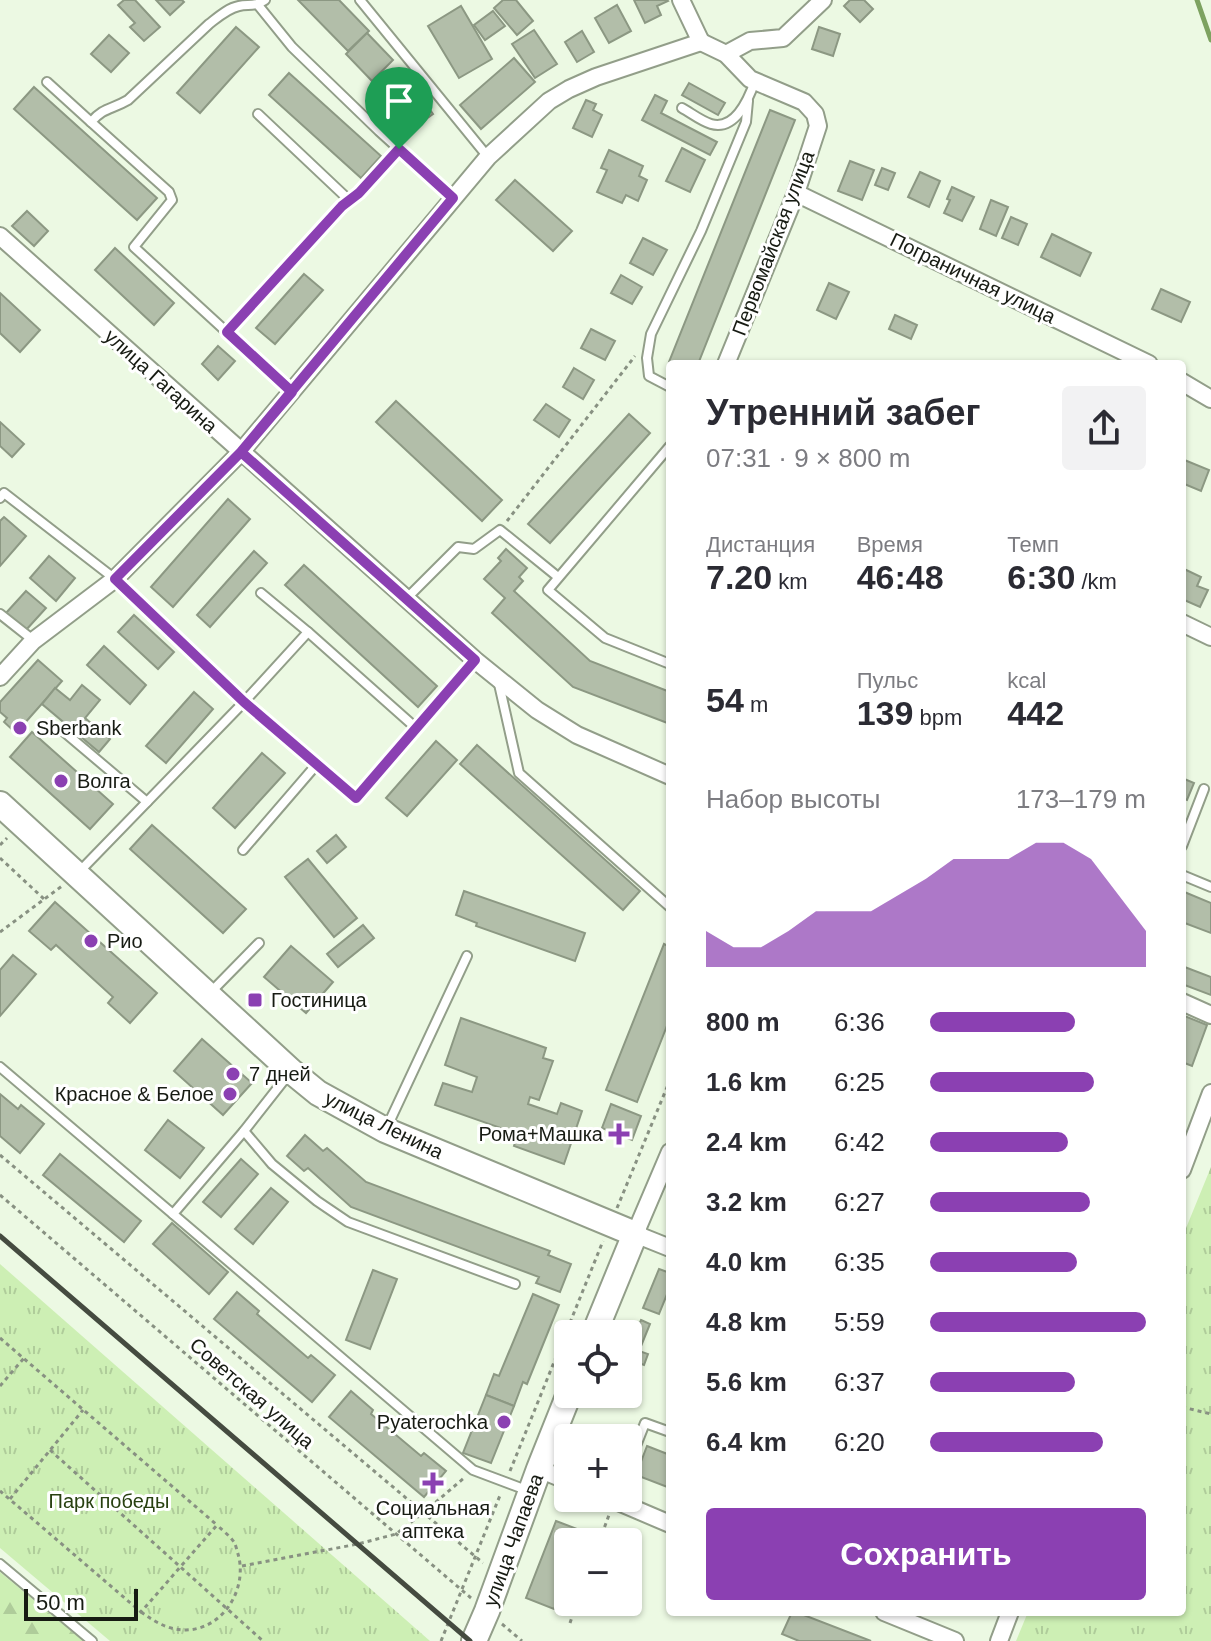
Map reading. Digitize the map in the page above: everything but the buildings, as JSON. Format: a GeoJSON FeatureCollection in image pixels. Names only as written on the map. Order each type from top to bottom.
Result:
{"type":"FeatureCollection","features":[{"type":"Feature","properties":{"kind":"main road","name":"улица Ленина"},"geometry":{"type":"LineString","coordinates":[[0,804],[318,1093],[385,1130],[635,1234]]}},
{"type":"Feature","properties":{"kind":"main road"},"geometry":{"type":"LineString","coordinates":[[600,1320],[635,1234]]}},
{"type":"Feature","properties":{"kind":"main road","name":"улица Чапаева"},"geometry":{"type":"LineString","coordinates":[[474,1641],[563,1408]]}},
{"type":"Feature","properties":{"kind":"street"},"geometry":{"type":"LineString","coordinates":[[0,677],[33,641],[115,579],[241,452],[488,157],[549,101],[596,77],[701,42],[681,0]]}},
{"type":"Feature","properties":{"kind":"street"},"geometry":{"type":"LineString","coordinates":[[726,54],[750,41],[783,38],[823,0]]}},
{"type":"Feature","properties":{"kind":"street","name":"Первомайская улица"},"geometry":{"type":"LineString","coordinates":[[701,42],[726,54],[750,79],[804,102],[815,114],[818,126],[796,193],[728,360]]}},
{"type":"Feature","properties":{"kind":"street","name":"Пограничная улица"},"geometry":{"type":"LineString","coordinates":[[796,193],[1141,360]]}},
{"type":"Feature","properties":{"kind":"street","name":"улица Гагарина"},"geometry":{"type":"LineString","coordinates":[[0,236],[498,679],[537,710],[577,735],[666,774]]}},
{"type":"Feature","properties":{"kind":"street"},"geometry":{"type":"LineString","coordinates":[[1186,384],[1211,399]]}},
{"type":"Feature","properties":{"kind":"street"},"geometry":{"type":"LineString","coordinates":[[1186,625],[1211,637]]}},
{"type":"Feature","properties":{"kind":"street"},"geometry":{"type":"LineString","coordinates":[[1186,1004],[1211,1015]]}},
{"type":"Feature","properties":{"kind":"street"},"geometry":{"type":"LineString","coordinates":[[1186,1159],[1211,1093]]}},
{"type":"Feature","properties":{"kind":"street"},"geometry":{"type":"LineString","coordinates":[[635,1234],[666,1161]]}},
{"type":"Feature","properties":{"kind":"street","name":"улица Ленина"},"geometry":{"type":"LineString","coordinates":[[635,1234],[666,1246]]}},
{"type":"Feature","properties":{"kind":"street"},"geometry":{"type":"LineString","coordinates":[[534,1480],[554,1481]]}},
{"type":"Feature","properties":{"kind":"street"},"geometry":{"type":"LineString","coordinates":[[642,1512],[666,1522]]}},
{"type":"Feature","properties":{"kind":"street"},"geometry":{"type":"LineString","coordinates":[[894,1616],[955,1641]]}},
{"type":"Feature","properties":{"kind":"street"},"geometry":{"type":"LineString","coordinates":[[999,1641],[1008,1616]]}},
{"type":"Feature","properties":{"kind":"lane"},"geometry":{"type":"LineString","coordinates":[[360,0],[488,157]]}},
{"type":"Feature","properties":{"kind":"lane"},"geometry":{"type":"LineString","coordinates":[[91,122],[101,111],[128,100],[224,13],[238,6],[261,3],[292,47],[453,198]]}},
{"type":"Feature","properties":{"kind":"lane"},"geometry":{"type":"LineString","coordinates":[[666,385],[649,376],[647,358],[651,334],[701,231],[746,122],[748,101],[755,81]]}},
{"type":"Feature","properties":{"kind":"lane"},"geometry":{"type":"LineString","coordinates":[[47,82],[169,192],[172,200],[134,247],[292,392]]}},
{"type":"Feature","properties":{"kind":"lane"},"geometry":{"type":"LineString","coordinates":[[682,108],[710,124],[720,125],[732,120],[748,101]]}},
{"type":"Feature","properties":{"kind":"lane"},"geometry":{"type":"LineString","coordinates":[[258,114],[349,200]]}},
{"type":"Feature","properties":{"kind":"lane"},"geometry":{"type":"LineString","coordinates":[[227,332],[342,206],[359,193],[399,149]]}},
{"type":"Feature","properties":{"kind":"lane"},"geometry":{"type":"LineString","coordinates":[[666,451],[548,590],[605,638],[666,662]]}},
{"type":"Feature","properties":{"kind":"lane"},"geometry":{"type":"LineString","coordinates":[[0,498],[4,493],[115,579],[244,702],[356,798],[475,660]]}},
{"type":"Feature","properties":{"kind":"lane"},"geometry":{"type":"LineString","coordinates":[[406,599],[458,547],[474,549],[500,530],[558,577]]}},
{"type":"Feature","properties":{"kind":"lane"},"geometry":{"type":"LineString","coordinates":[[261,593],[416,728]]}},
{"type":"Feature","properties":{"kind":"lane"},"geometry":{"type":"LineString","coordinates":[[0,614],[33,641]]}},
{"type":"Feature","properties":{"kind":"lane"},"geometry":{"type":"LineString","coordinates":[[77,874],[308,632]]}},
{"type":"Feature","properties":{"kind":"lane"},"geometry":{"type":"LineString","coordinates":[[498,679],[519,773],[666,903]]}},
{"type":"Feature","properties":{"kind":"lane"},"geometry":{"type":"LineString","coordinates":[[63,731],[147,802]]}},
{"type":"Feature","properties":{"kind":"lane"},"geometry":{"type":"LineString","coordinates":[[243,850],[317,764]]}},
{"type":"Feature","properties":{"kind":"lane"},"geometry":{"type":"LineString","coordinates":[[1186,836],[1204,789]]}},
{"type":"Feature","properties":{"kind":"lane"},"geometry":{"type":"LineString","coordinates":[[1186,877],[1211,887]]}},
{"type":"Feature","properties":{"kind":"lane"},"geometry":{"type":"LineString","coordinates":[[209,995],[259,943]]}},
{"type":"Feature","properties":{"kind":"lane"},"geometry":{"type":"LineString","coordinates":[[385,1130],[467,956]]}},
{"type":"Feature","properties":{"kind":"lane"},"geometry":{"type":"LineString","coordinates":[[0,1067],[473,1470],[506,1482],[534,1480]]}},
{"type":"Feature","properties":{"kind":"lane"},"geometry":{"type":"LineString","coordinates":[[173,1214],[291,1071]]}},
{"type":"Feature","properties":{"kind":"lane"},"geometry":{"type":"LineString","coordinates":[[244,1131],[272,1164],[348,1222],[515,1284]]}},
{"type":"Feature","properties":{"kind":"lane"},"geometry":{"type":"LineString","coordinates":[[642,1431],[645,1423],[666,1431]]}},
{"type":"Feature","properties":{"kind":"lane"},"geometry":{"type":"LineString","coordinates":[[0,1564],[92,1641]]}},
{"type":"Feature","properties":{"kind":"path"},"geometry":{"type":"LineString","coordinates":[[500,530],[651,334]]}},
{"type":"Feature","properties":{"kind":"path"},"geometry":{"type":"LineString","coordinates":[[0,845],[10,835]]}},
{"type":"Feature","properties":{"kind":"path"},"geometry":{"type":"LineString","coordinates":[[0,858],[44,899]]}},
{"type":"Feature","properties":{"kind":"path"},"geometry":{"type":"LineString","coordinates":[[0,932],[77,874]]}},
{"type":"Feature","properties":{"kind":"path"},"geometry":{"type":"LineString","coordinates":[[441,1641],[666,1090]]}},
{"type":"Feature","properties":{"kind":"path"},"geometry":{"type":"LineString","coordinates":[[0,1155],[498,1577]]}},
{"type":"Feature","properties":{"kind":"path","name":"Советская улица"},"geometry":{"type":"LineString","coordinates":[[0,1195],[522,1641]]}},
{"type":"Feature","properties":{"kind":"path"},"geometry":{"type":"LineString","coordinates":[[0,1338],[217,1525],[235,1544],[242,1566],[239,1589],[227,1610],[209,1624],[188,1630],[164,1627],[141,1612],[0,1491]]}},
{"type":"Feature","properties":{"kind":"path"},"geometry":{"type":"LineString","coordinates":[[0,1386],[24,1358]]}},
{"type":"Feature","properties":{"kind":"path"},"geometry":{"type":"LineString","coordinates":[[1186,1408],[1211,1414]]}},
{"type":"Feature","properties":{"kind":"path"},"geometry":{"type":"LineString","coordinates":[[10,1499],[83,1410]]}},
{"type":"Feature","properties":{"kind":"path"},"geometry":{"type":"LineString","coordinates":[[50,1450],[263,1641]]}},
{"type":"Feature","properties":{"kind":"path"},"geometry":{"type":"LineString","coordinates":[[242,1566],[396,1534],[473,1470]]}},
{"type":"Feature","properties":{"kind":"path"},"geometry":{"type":"LineString","coordinates":[[141,1612],[217,1525]]}},
{"type":"Feature","properties":{"kind":"path"},"geometry":{"type":"LineString","coordinates":[[570,1623],[572,1616]]}},
{"type":"Feature","properties":{"kind":"green space"},"geometry":{"type":"Polygon","coordinates":[[[1211,1167],[1211,1641],[1016,1641],[1026,1616],[1186,1616],[1186,1228],[1211,1167]]]}},
{"type":"Feature","properties":{"kind":"green space","name":"Парк победы"},"geometry":{"type":"Polygon","coordinates":[[[0,1264],[430,1641],[110,1641],[0,1548],[0,1264]]]}},
{"type":"Feature","properties":{"kind":"green space"},"geometry":{"type":"Polygon","coordinates":[[[0,1572],[83,1641],[0,1641],[0,1572]]]}},
{"type":"Feature","properties":{"kind":"waterway"},"geometry":{"type":"LineString","coordinates":[[1197,0],[1211,40]]}},
{"type":"Feature","properties":{"kind":"railway"},"geometry":{"type":"LineString","coordinates":[[0,1236],[470,1641]]}},
{"type":"Feature","properties":{"kind":"place","name":"Sberbank"},"geometry":{"type":"Point","coordinates":[20,728]}},
{"type":"Feature","properties":{"kind":"place","name":"Волга"},"geometry":{"type":"Point","coordinates":[61,781]}},
{"type":"Feature","properties":{"kind":"place","name":"Рио"},"geometry":{"type":"Point","coordinates":[91,941]}},
{"type":"Feature","properties":{"kind":"place","name":"Гостиница"},"geometry":{"type":"Point","coordinates":[255,1000]}},
{"type":"Feature","properties":{"kind":"place","name":"7 дней"},"geometry":{"type":"Point","coordinates":[233,1074]}},
{"type":"Feature","properties":{"kind":"place","name":"Красное & Белое"},"geometry":{"type":"Point","coordinates":[230,1094]}},
{"type":"Feature","properties":{"kind":"place","name":"Рома+Машка"},"geometry":{"type":"Point","coordinates":[619,1134]}},
{"type":"Feature","properties":{"kind":"place","name":"Pyaterochka"},"geometry":{"type":"Point","coordinates":[504,1422]}},
{"type":"Feature","properties":{"kind":"place","name":"Социальная аптека"},"geometry":{"type":"Point","coordinates":[433,1483]}},
{"type":"Feature","properties":{"kind":"route"},"geometry":{"type":"LineString","coordinates":[[399,149],[359,193],[342,206],[227,332],[292,392],[241,452],[115,579],[244,702],[356,798],[475,660],[241,452],[292,392],[453,198],[399,149]]}}]}
